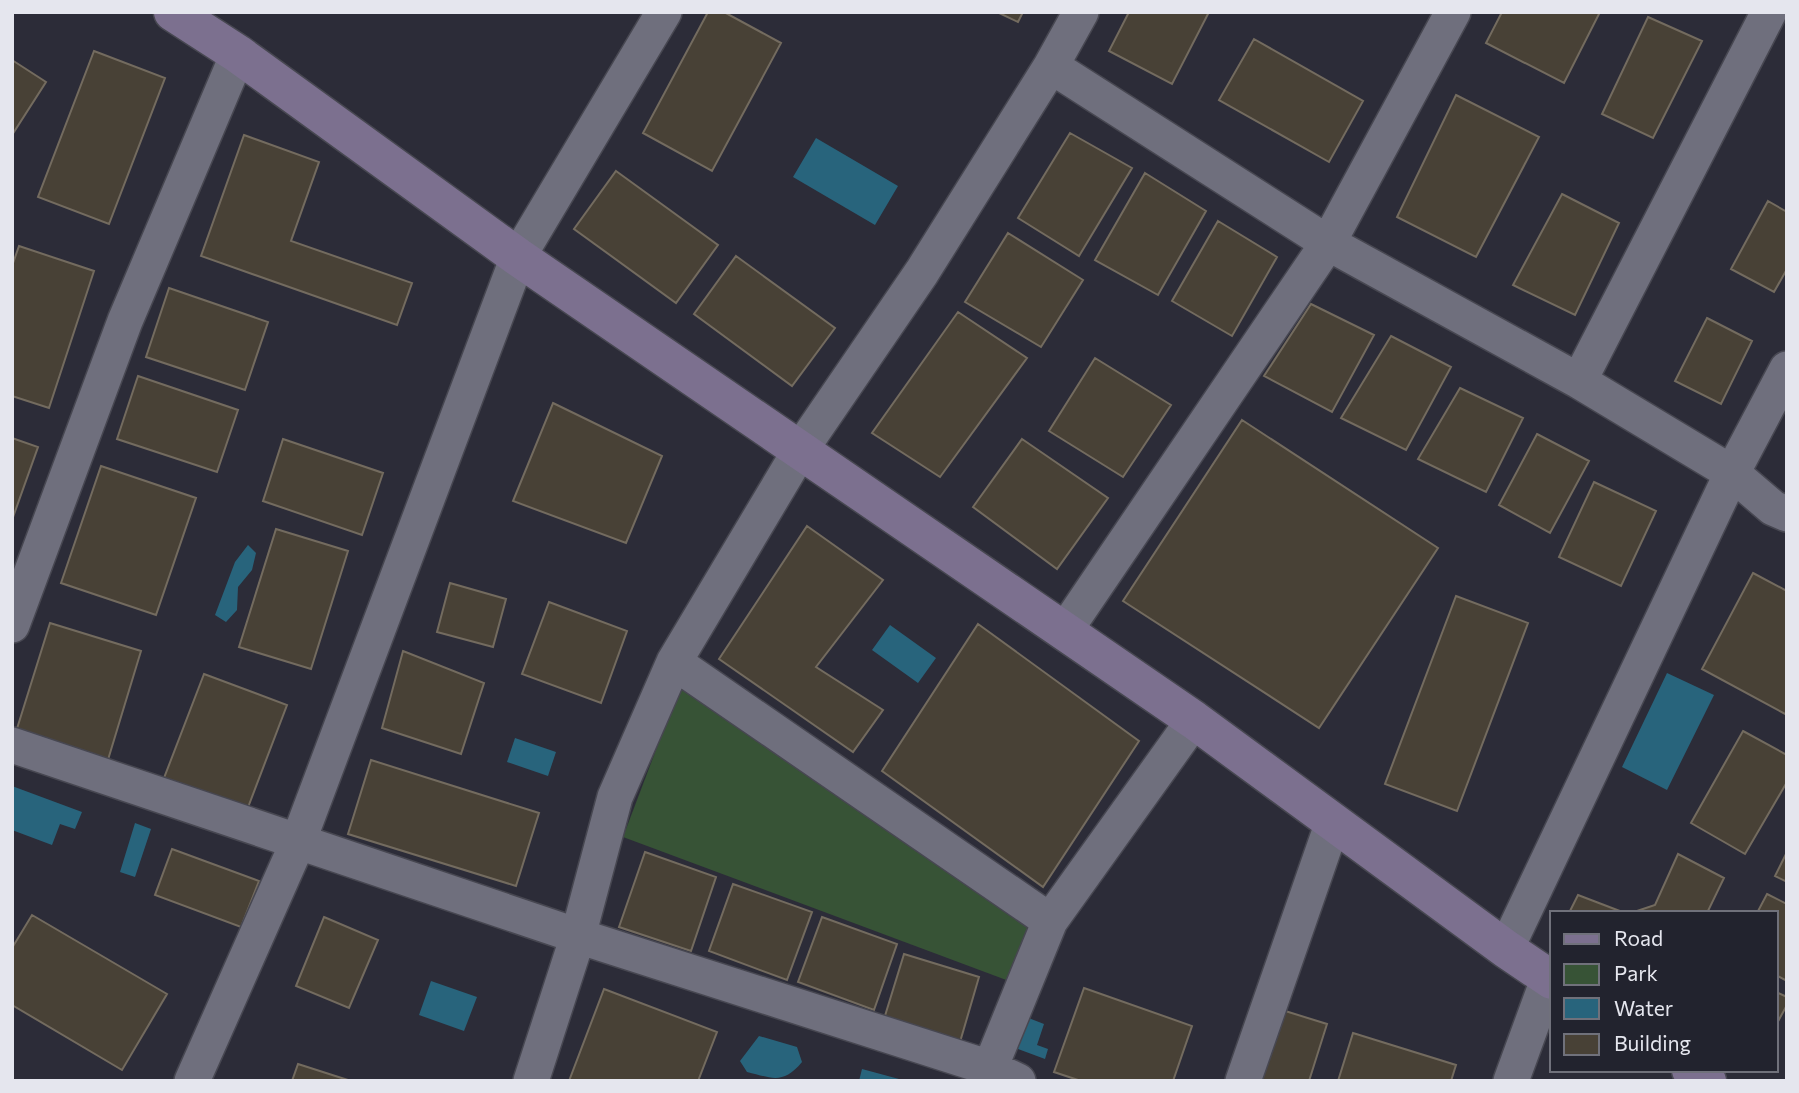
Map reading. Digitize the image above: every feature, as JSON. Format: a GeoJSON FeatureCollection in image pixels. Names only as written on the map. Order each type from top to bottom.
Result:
{"type":"FeatureCollection","features":[{"type":"Feature","properties":{"kind":"street"},"geometry":{"type":"LineString","coordinates":[[173,12],[238,54],[518,257],[1194,720],[1550,979],[1511,1081]]}},
{"type":"Feature","properties":{"kind":"street"},"geometry":{"type":"LineString","coordinates":[[189,12],[238,54]]}},
{"type":"Feature","properties":{"kind":"street"},"geometry":{"type":"LineString","coordinates":[[192,1081],[299,842],[518,257],[664,12]]}},
{"type":"Feature","properties":{"kind":"street"},"geometry":{"type":"LineString","coordinates":[[531,1081],[578,936],[615,797],[674,662],[801,449],[922,272],[1051,66],[1081,12]]}},
{"type":"Feature","properties":{"kind":"street"},"geometry":{"type":"LineString","coordinates":[[1064,632],[1328,243],[1453,12]]}},
{"type":"Feature","properties":{"kind":"street"},"geometry":{"type":"LineString","coordinates":[[1579,382],[1769,12]]}},
{"type":"Feature","properties":{"kind":"street"},"geometry":{"type":"LineString","coordinates":[[12,625],[125,321],[238,54]]}},
{"type":"Feature","properties":{"kind":"street"},"geometry":{"type":"LineString","coordinates":[[1051,66],[1328,243],[1579,382],[1732,473],[1773,508],[1787,514]]}},
{"type":"Feature","properties":{"kind":"street"},"geometry":{"type":"LineString","coordinates":[[1506,949],[1732,473],[1787,369]]}},
{"type":"Feature","properties":{"kind":"street"},"geometry":{"type":"LineString","coordinates":[[674,662],[1050,921]]}},
{"type":"Feature","properties":{"kind":"street"},"geometry":{"type":"LineString","coordinates":[[12,745],[578,936],[1004,1075],[1050,921],[1194,720]]}},
{"type":"Feature","properties":{"kind":"street"},"geometry":{"type":"LineString","coordinates":[[1243,1081],[1333,822]]}},
{"type":"Feature","properties":{"kind":"street"},"geometry":{"type":"LineString","coordinates":[[506,1081],[543,983],[578,936]]}},
{"type":"Feature","properties":{"kind":"green space"},"geometry":{"type":"Polygon","coordinates":[[[684,676],[1040,924],[1017,984],[623,837],[684,676]]]}},
{"type":"Feature","properties":{"kind":"water"},"geometry":{"type":"Polygon","coordinates":[[[816,138],[898,186],[875,225],[793,177],[816,138]]]}},
{"type":"Feature","properties":{"kind":"water"},"geometry":{"type":"Polygon","coordinates":[[[248,545],[256,553],[252,570],[238,587],[237,610],[226,622],[215,615],[235,562],[248,545]]]}},
{"type":"Feature","properties":{"kind":"water"},"geometry":{"type":"Polygon","coordinates":[[[890,625],[936,658],[918,683],[872,650],[890,625]]]}},
{"type":"Feature","properties":{"kind":"water"},"geometry":{"type":"Polygon","coordinates":[[[1667,673],[1714,695],[1667,790],[1622,767],[1667,673]]]}},
{"type":"Feature","properties":{"kind":"water"},"geometry":{"type":"Polygon","coordinates":[[[515,738],[556,752],[548,776],[507,762],[515,738]]]}},
{"type":"Feature","properties":{"kind":"water"},"geometry":{"type":"Polygon","coordinates":[[[12,786],[82,812],[75,829],[60,824],[52,845],[12,830],[12,786]]]}},
{"type":"Feature","properties":{"kind":"water"},"geometry":{"type":"Polygon","coordinates":[[[135,823],[151,829],[135,877],[120,872],[135,823]]]}},
{"type":"Feature","properties":{"kind":"water"},"geometry":{"type":"Polygon","coordinates":[[[431,981],[477,997],[464,1031],[419,1015],[431,981]]]}},
{"type":"Feature","properties":{"kind":"water"},"geometry":{"type":"Polygon","coordinates":[[[1026,1017],[1044,1024],[1037,1045],[1048,1049],[1045,1059],[1015,1048],[1026,1017]]]}},
{"type":"Feature","properties":{"kind":"water"},"geometry":{"type":"Polygon","coordinates":[[[759,1036],[797,1047],[802,1062],[783,1077],[770,1078],[747,1072],[740,1061],[759,1036]]]}},
{"type":"Feature","properties":{"kind":"water"},"geometry":{"type":"Polygon","coordinates":[[[862,1069],[899,1079],[899,1081],[859,1081],[862,1069]]]}},
{"type":"Feature","properties":{"kind":"building"},"geometry":{"type":"Polygon","coordinates":[[[708,12],[724,12],[781,43],[712,171],[643,133],[708,12]]]}},
{"type":"Feature","properties":{"kind":"building"},"geometry":{"type":"Polygon","coordinates":[[[997,12],[1023,12],[1018,22],[997,12]]]}},
{"type":"Feature","properties":{"kind":"building"},"geometry":{"type":"Polygon","coordinates":[[[1129,12],[1209,12],[1172,84],[1109,51],[1129,12]]]}},
{"type":"Feature","properties":{"kind":"building"},"geometry":{"type":"Polygon","coordinates":[[[1502,12],[1600,12],[1564,83],[1486,43],[1502,12]]]}},
{"type":"Feature","properties":{"kind":"building"},"geometry":{"type":"Polygon","coordinates":[[[1648,17],[1702,41],[1653,138],[1602,114],[1648,17]]]}},
{"type":"Feature","properties":{"kind":"building"},"geometry":{"type":"Polygon","coordinates":[[[1254,39],[1363,101],[1329,162],[1219,100],[1254,39]]]}},
{"type":"Feature","properties":{"kind":"building"},"geometry":{"type":"Polygon","coordinates":[[[94,51],[165,78],[109,224],[38,197],[94,51]]]}},
{"type":"Feature","properties":{"kind":"building"},"geometry":{"type":"Polygon","coordinates":[[[12,60],[46,82],[12,135],[12,60]]]}},
{"type":"Feature","properties":{"kind":"building"},"geometry":{"type":"Polygon","coordinates":[[[1456,95],[1539,137],[1476,257],[1397,217],[1456,95]]]}},
{"type":"Feature","properties":{"kind":"building"},"geometry":{"type":"Polygon","coordinates":[[[1070,133],[1132,168],[1079,256],[1018,218],[1070,133]]]}},
{"type":"Feature","properties":{"kind":"building"},"geometry":{"type":"Polygon","coordinates":[[[244,135],[319,162],[291,241],[412,283],[397,325],[201,256],[244,135]]]}},
{"type":"Feature","properties":{"kind":"building"},"geometry":{"type":"Polygon","coordinates":[[[616,171],[718,245],[676,303],[574,229],[616,171]]]}},
{"type":"Feature","properties":{"kind":"building"},"geometry":{"type":"Polygon","coordinates":[[[1145,173],[1206,211],[1158,295],[1095,260],[1145,173]]]}},
{"type":"Feature","properties":{"kind":"building"},"geometry":{"type":"Polygon","coordinates":[[[1562,194],[1619,223],[1575,315],[1513,285],[1562,194]]]}},
{"type":"Feature","properties":{"kind":"building"},"geometry":{"type":"Polygon","coordinates":[[[1768,201],[1787,212],[1787,269],[1774,292],[1731,269],[1768,201]]]}},
{"type":"Feature","properties":{"kind":"building"},"geometry":{"type":"Polygon","coordinates":[[[1218,221],[1277,257],[1232,336],[1172,301],[1218,221]]]}},
{"type":"Feature","properties":{"kind":"building"},"geometry":{"type":"Polygon","coordinates":[[[1008,233],[1083,280],[1041,347],[965,302],[1008,233]]]}},
{"type":"Feature","properties":{"kind":"building"},"geometry":{"type":"Polygon","coordinates":[[[19,246],[94,271],[49,408],[12,396],[12,266],[19,246]]]}},
{"type":"Feature","properties":{"kind":"building"},"geometry":{"type":"Polygon","coordinates":[[[736,256],[835,328],[792,386],[694,314],[736,256]]]}},
{"type":"Feature","properties":{"kind":"building"},"geometry":{"type":"Polygon","coordinates":[[[169,288],[268,322],[245,390],[146,357],[169,288]]]}},
{"type":"Feature","properties":{"kind":"building"},"geometry":{"type":"Polygon","coordinates":[[[1311,304],[1374,335],[1332,412],[1264,376],[1311,304]]]}},
{"type":"Feature","properties":{"kind":"building"},"geometry":{"type":"Polygon","coordinates":[[[958,312],[1027,358],[940,477],[872,433],[958,312]]]}},
{"type":"Feature","properties":{"kind":"building"},"geometry":{"type":"Polygon","coordinates":[[[1707,318],[1752,341],[1721,404],[1675,381],[1707,318]]]}},
{"type":"Feature","properties":{"kind":"building"},"geometry":{"type":"Polygon","coordinates":[[[1391,336],[1451,367],[1406,450],[1341,418],[1391,336]]]}},
{"type":"Feature","properties":{"kind":"building"},"geometry":{"type":"Polygon","coordinates":[[[1095,358],[1171,405],[1123,477],[1049,431],[1095,358]]]}},
{"type":"Feature","properties":{"kind":"building"},"geometry":{"type":"Polygon","coordinates":[[[138,376],[238,410],[217,472],[117,439],[138,376]]]}},
{"type":"Feature","properties":{"kind":"building"},"geometry":{"type":"Polygon","coordinates":[[[1460,388],[1523,418],[1486,492],[1418,459],[1460,388]]]}},
{"type":"Feature","properties":{"kind":"building"},"geometry":{"type":"Polygon","coordinates":[[[553,403],[662,456],[626,543],[513,501],[553,403]]]}},
{"type":"Feature","properties":{"kind":"building"},"geometry":{"type":"Polygon","coordinates":[[[1242,420],[1438,548],[1319,728],[1123,601],[1242,420]]]}},
{"type":"Feature","properties":{"kind":"building"},"geometry":{"type":"Polygon","coordinates":[[[1537,434],[1589,461],[1550,533],[1499,505],[1537,434]]]}},
{"type":"Feature","properties":{"kind":"building"},"geometry":{"type":"Polygon","coordinates":[[[12,438],[38,447],[12,520],[12,438]]]}},
{"type":"Feature","properties":{"kind":"building"},"geometry":{"type":"Polygon","coordinates":[[[283,439],[383,473],[362,535],[263,501],[283,439]]]}},
{"type":"Feature","properties":{"kind":"building"},"geometry":{"type":"Polygon","coordinates":[[[1022,439],[1108,498],[1057,569],[973,507],[1022,439]]]}},
{"type":"Feature","properties":{"kind":"building"},"geometry":{"type":"Polygon","coordinates":[[[101,466],[196,498],[156,615],[61,583],[101,466]]]}},
{"type":"Feature","properties":{"kind":"building"},"geometry":{"type":"Polygon","coordinates":[[[1594,482],[1656,511],[1621,586],[1559,557],[1594,482]]]}},
{"type":"Feature","properties":{"kind":"building"},"geometry":{"type":"Polygon","coordinates":[[[807,526],[883,580],[816,667],[883,710],[853,752],[719,659],[807,526]]]}},
{"type":"Feature","properties":{"kind":"building"},"geometry":{"type":"Polygon","coordinates":[[[276,529],[348,551],[311,669],[239,647],[276,529]]]}},
{"type":"Feature","properties":{"kind":"building"},"geometry":{"type":"Polygon","coordinates":[[[1753,573],[1787,591],[1787,715],[1702,669],[1753,573]]]}},
{"type":"Feature","properties":{"kind":"building"},"geometry":{"type":"Polygon","coordinates":[[[450,583],[506,599],[493,647],[437,632],[450,583]]]}},
{"type":"Feature","properties":{"kind":"building"},"geometry":{"type":"Polygon","coordinates":[[[1456,596],[1528,623],[1457,811],[1385,784],[1456,596]]]}},
{"type":"Feature","properties":{"kind":"building"},"geometry":{"type":"Polygon","coordinates":[[[549,602],[627,631],[601,703],[522,674],[549,602]]]}},
{"type":"Feature","properties":{"kind":"building"},"geometry":{"type":"Polygon","coordinates":[[[50,623],[141,651],[107,763],[15,735],[50,623]]]}},
{"type":"Feature","properties":{"kind":"building"},"geometry":{"type":"Polygon","coordinates":[[[978,624],[1139,741],[1043,887],[882,771],[978,624]]]}},
{"type":"Feature","properties":{"kind":"building"},"geometry":{"type":"Polygon","coordinates":[[[403,651],[484,683],[461,754],[382,728],[403,651]]]}},
{"type":"Feature","properties":{"kind":"building"},"geometry":{"type":"Polygon","coordinates":[[[204,674],[287,705],[247,810],[164,778],[204,674]]]}},
{"type":"Feature","properties":{"kind":"building"},"geometry":{"type":"Polygon","coordinates":[[[1743,731],[1787,755],[1787,782],[1745,854],[1691,823],[1743,731]]]}},
{"type":"Feature","properties":{"kind":"building"},"geometry":{"type":"Polygon","coordinates":[[[371,760],[539,813],[516,886],[348,834],[371,760]]]}},
{"type":"Feature","properties":{"kind":"building"},"geometry":{"type":"Polygon","coordinates":[[[172,849],[259,881],[241,927],[155,895],[172,849]]]}},
{"type":"Feature","properties":{"kind":"building"},"geometry":{"type":"Polygon","coordinates":[[[645,852],[716,877],[691,951],[619,927],[645,852]]]}},
{"type":"Feature","properties":{"kind":"building"},"geometry":{"type":"Polygon","coordinates":[[[1787,852],[1787,882],[1775,876],[1787,852]]]}},
{"type":"Feature","properties":{"kind":"building"},"geometry":{"type":"Polygon","coordinates":[[[1678,854],[1724,878],[1708,911],[1637,911],[1655,905],[1678,854]]]}},
{"type":"Feature","properties":{"kind":"building"},"geometry":{"type":"Polygon","coordinates":[[[733,884],[812,912],[787,980],[709,951],[733,884]]]}},
{"type":"Feature","properties":{"kind":"building"},"geometry":{"type":"Polygon","coordinates":[[[1767,894],[1787,904],[1787,981],[1778,976],[1778,911],[1758,911],[1767,894]]]}},
{"type":"Feature","properties":{"kind":"building"},"geometry":{"type":"Polygon","coordinates":[[[1578,895],[1620,911],[1570,911],[1578,895]]]}},
{"type":"Feature","properties":{"kind":"building"},"geometry":{"type":"Polygon","coordinates":[[[32,915],[167,994],[122,1070],[12,1005],[12,948],[32,915]]]}},
{"type":"Feature","properties":{"kind":"building"},"geometry":{"type":"Polygon","coordinates":[[[324,917],[378,940],[349,1008],[296,986],[324,917]]]}},
{"type":"Feature","properties":{"kind":"building"},"geometry":{"type":"Polygon","coordinates":[[[822,917],[897,944],[874,1010],[798,982],[822,917]]]}},
{"type":"Feature","properties":{"kind":"building"},"geometry":{"type":"Polygon","coordinates":[[[904,954],[979,977],[960,1042],[884,1019],[904,954]]]}},
{"type":"Feature","properties":{"kind":"building"},"geometry":{"type":"Polygon","coordinates":[[[1084,988],[1192,1026],[1173,1081],[1081,1081],[1054,1072],[1084,988]]]}},
{"type":"Feature","properties":{"kind":"building"},"geometry":{"type":"Polygon","coordinates":[[[604,989],[717,1032],[698,1081],[569,1081],[604,989]]]}},
{"type":"Feature","properties":{"kind":"building"},"geometry":{"type":"Polygon","coordinates":[[[1778,993],[1787,997],[1787,1005],[1778,1021],[1778,993]]]}},
{"type":"Feature","properties":{"kind":"building"},"geometry":{"type":"Polygon","coordinates":[[[1282,1010],[1327,1024],[1309,1081],[1260,1081],[1282,1010]]]}},
{"type":"Feature","properties":{"kind":"building"},"geometry":{"type":"Polygon","coordinates":[[[1353,1033],[1456,1065],[1451,1081],[1338,1081],[1353,1033]]]}},
{"type":"Feature","properties":{"kind":"building"},"geometry":{"type":"Polygon","coordinates":[[[298,1064],[351,1081],[292,1081],[298,1064]]]}}]}
